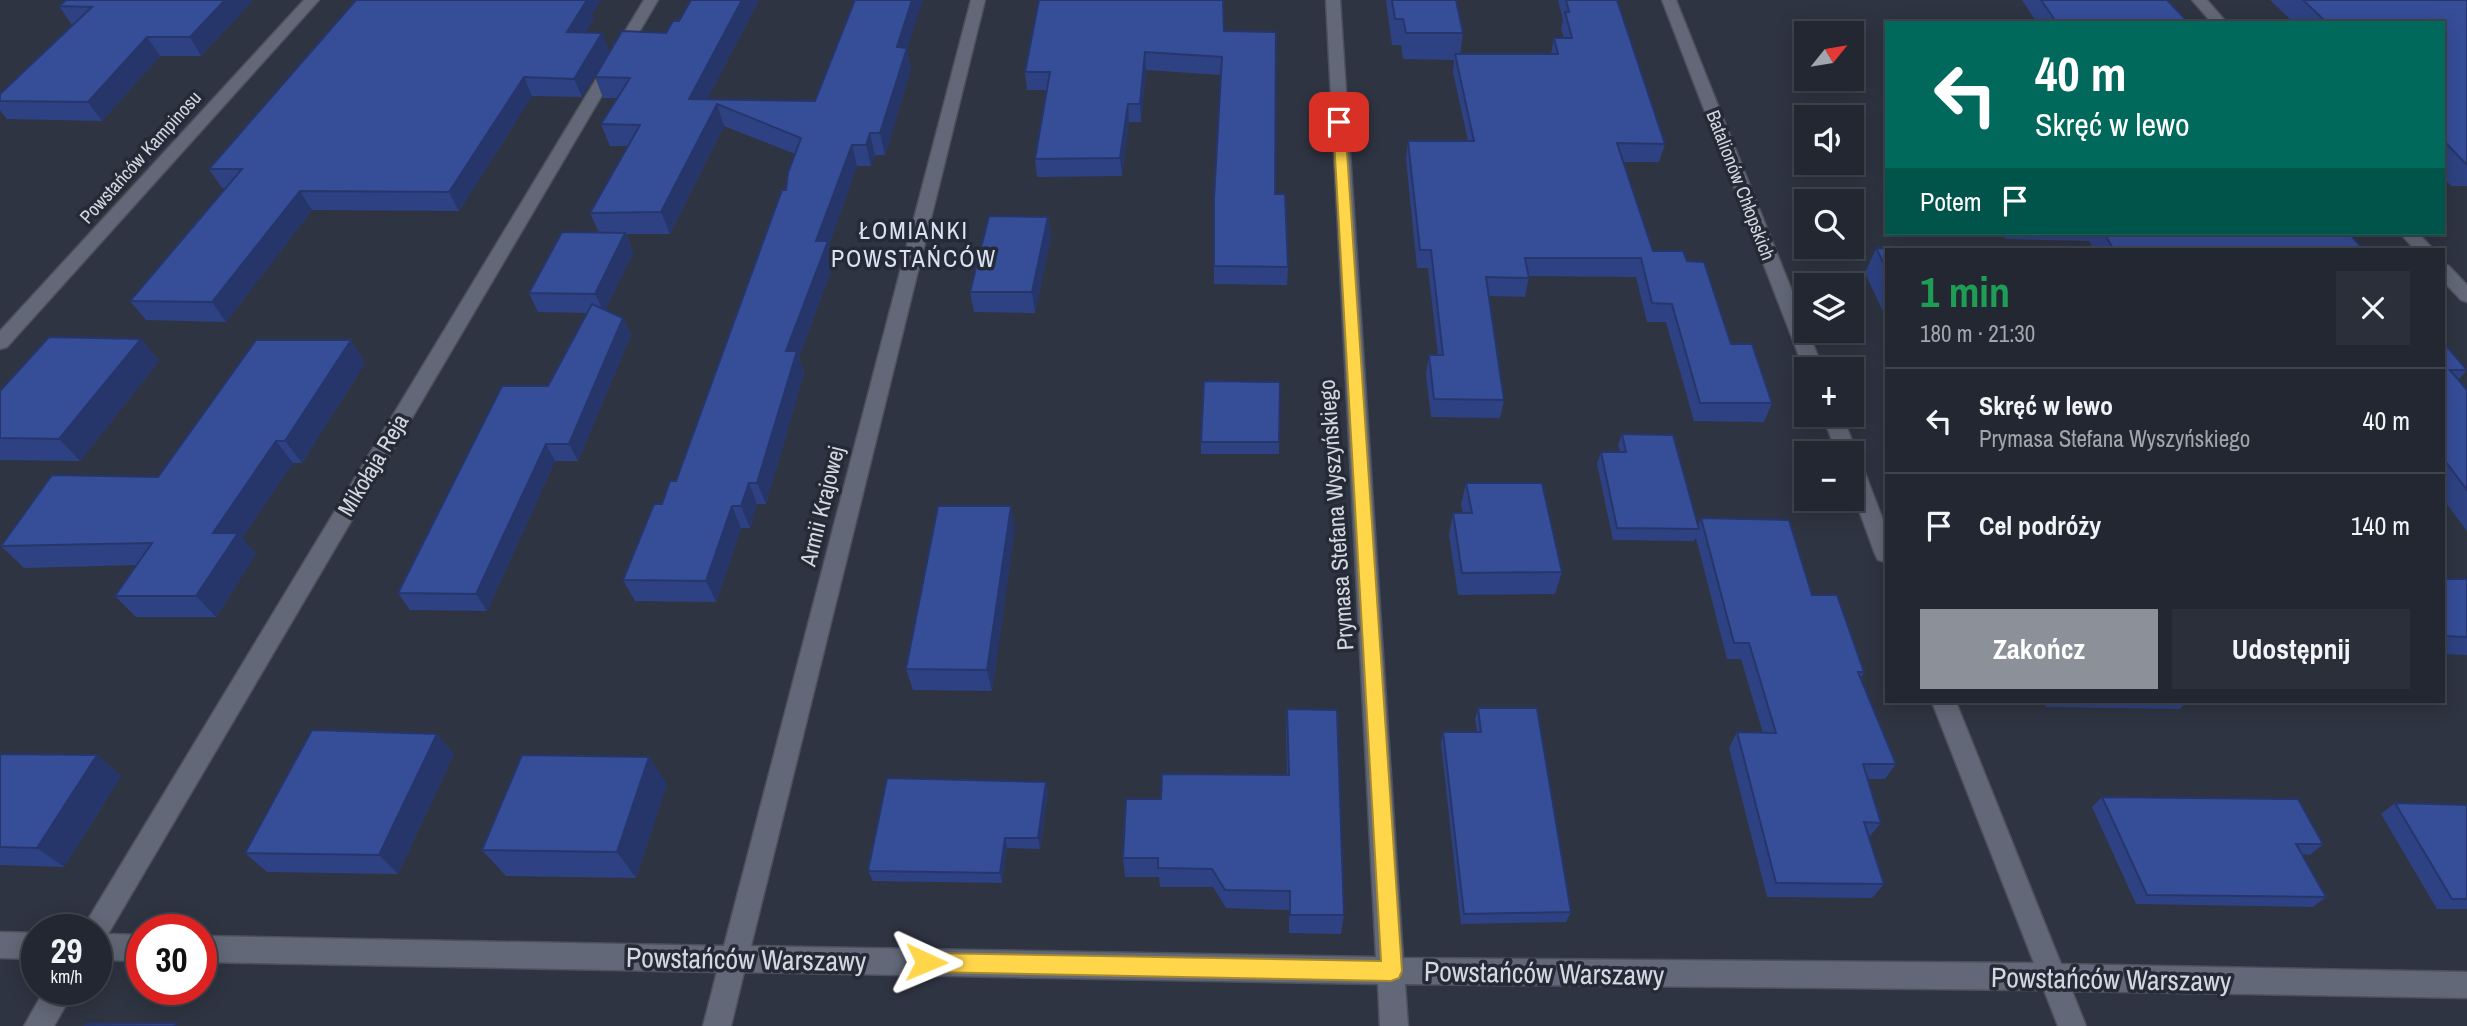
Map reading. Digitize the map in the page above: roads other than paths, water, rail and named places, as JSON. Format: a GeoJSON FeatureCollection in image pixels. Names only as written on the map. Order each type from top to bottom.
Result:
{"type":"FeatureCollection","features":[{"type":"Feature","properties":{"kind":"street","name":"Powstańców Kampinosu"},"geometry":{"type":"LineString","coordinates":[[0,343],[312,0]]}},
{"type":"Feature","properties":{"kind":"street","name":"Mikołaja Reja"},"geometry":{"type":"LineString","coordinates":[[106,914],[651,0]]}},
{"type":"Feature","properties":{"kind":"street","name":"Armii Krajowej"},"geometry":{"type":"LineString","coordinates":[[717,1026],[978,0]]}},
{"type":"Feature","properties":{"kind":"street","name":"Prymasa Stefana Wyszyńskiego"},"geometry":{"type":"LineString","coordinates":[[1333,0],[1394,1026]]}},
{"type":"Feature","properties":{"kind":"street","name":"Batalionów Chłopskich"},"geometry":{"type":"LineString","coordinates":[[1669,0],[1809,357]]}},
{"type":"Feature","properties":{"kind":"street"},"geometry":{"type":"LineString","coordinates":[[2199,0],[2218,21]]}},
{"type":"Feature","properties":{"kind":"street"},"geometry":{"type":"LineString","coordinates":[[2411,235],[2423,248]]}},
{"type":"Feature","properties":{"kind":"street"},"geometry":{"type":"LineString","coordinates":[[2445,272],[2467,296]]}},
{"type":"Feature","properties":{"kind":"street"},"geometry":{"type":"LineString","coordinates":[[1864,496],[1885,551]]}},
{"type":"Feature","properties":{"kind":"street"},"geometry":{"type":"LineString","coordinates":[[1944,703],[2072,1026]]}},
{"type":"Feature","properties":{"kind":"street"},"geometry":{"type":"LineString","coordinates":[[0,945],[21,946]]}},
{"type":"Feature","properties":{"kind":"street","name":"Powstańców Warszawy"},"geometry":{"type":"LineString","coordinates":[[217,949],[1391,971],[2053,977],[2467,985]]}},
{"type":"Feature","properties":{"kind":"street"},"geometry":{"type":"LineString","coordinates":[[38,1026],[51,1005]]}},
{"type":"Feature","properties":{"kind":"district","name":"ŁOMIANKI POWSTAŃCÓW"},"geometry":{"type":"Point","coordinates":[914,245]}}]}
